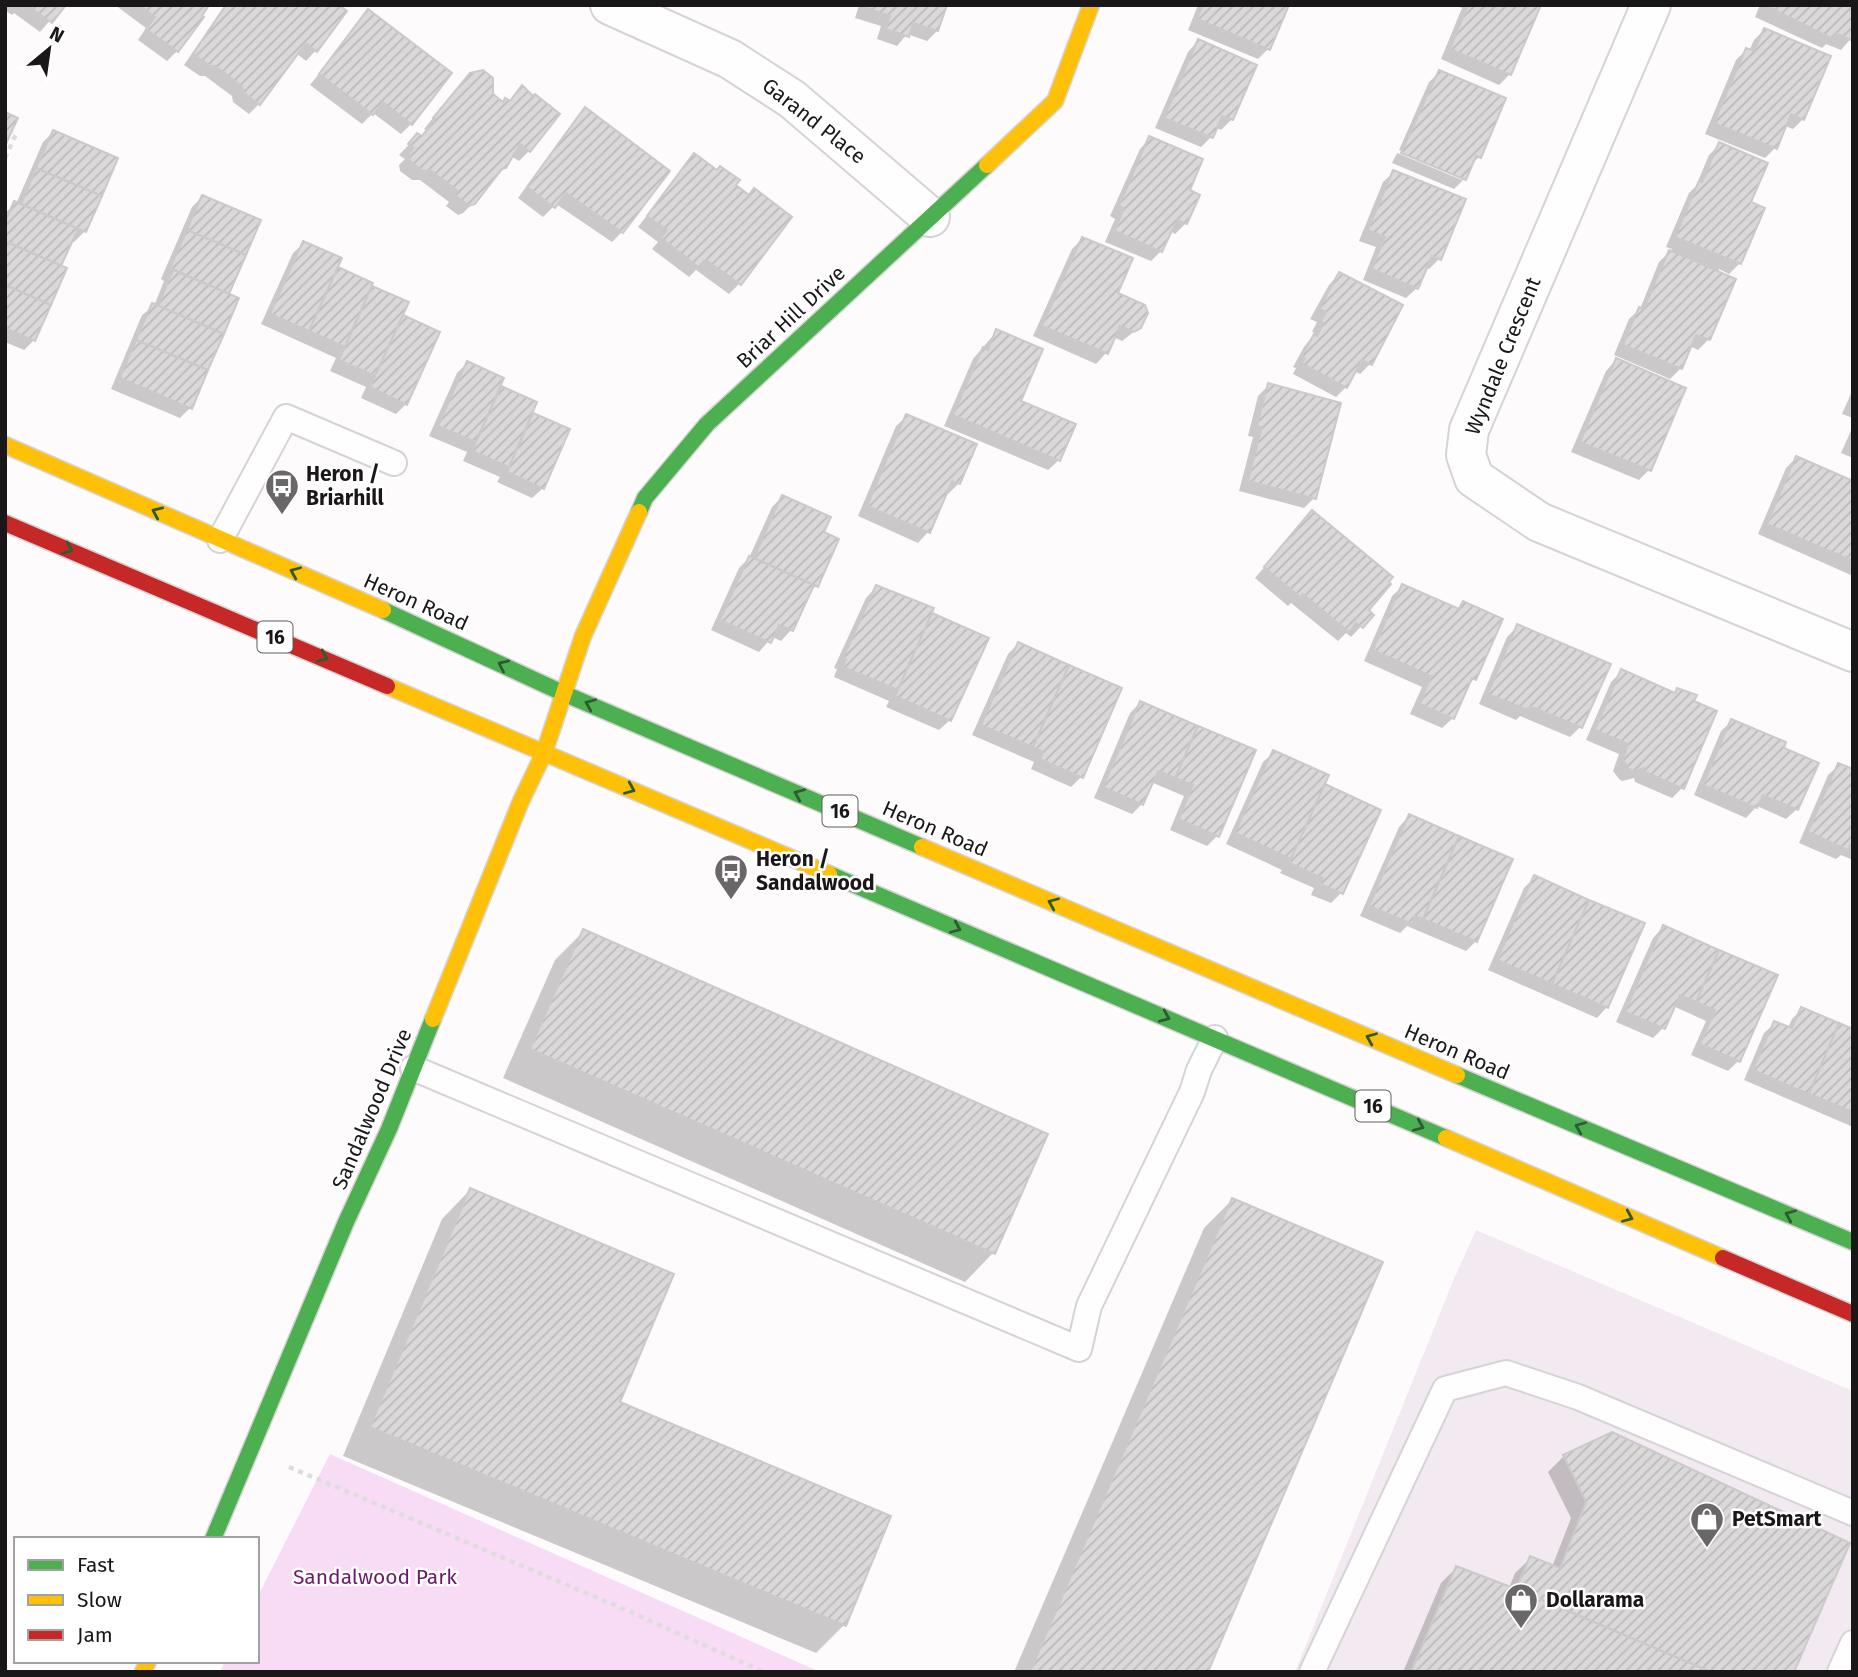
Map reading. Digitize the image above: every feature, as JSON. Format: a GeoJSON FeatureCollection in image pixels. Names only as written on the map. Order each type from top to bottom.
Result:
{"type":"FeatureCollection","features":[{"type":"Feature","properties":{"kind":"main road","name":"Briar Hill Drive"},"geometry":{"type":"LineString","coordinates":[[565,694],[583,636],[645,498],[707,424],[1055,101],[1091,5]]}},
{"type":"Feature","properties":{"kind":"main road","name":"Heron Road"},"geometry":{"type":"LineString","coordinates":[[5,445],[378,607],[565,694],[1128,936],[1853,1242]]}},
{"type":"Feature","properties":{"kind":"main road","name":"16"},"geometry":{"type":"LineString","coordinates":[[5,523],[460,715],[1853,1314]]}},
{"type":"Feature","properties":{"kind":"main road","name":"Sandalwood Drive"},"geometry":{"type":"LineString","coordinates":[[214,1537],[413,1068],[516,814],[544,753],[565,694]]}},
{"type":"Feature","properties":{"kind":"street","name":"Garand Place"},"geometry":{"type":"LineString","coordinates":[[610,5],[730,59],[792,99],[930,217]]}},
{"type":"Feature","properties":{"kind":"street","name":"Wyndale Crescent"},"geometry":{"type":"LineString","coordinates":[[1651,5],[1469,430],[1466,454],[1469,466],[1474,478],[1539,522],[1853,652]]}},
{"type":"Feature","properties":{"kind":"lane"},"geometry":{"type":"LineString","coordinates":[[220,540],[286,417],[394,463]]}},
{"type":"Feature","properties":{"kind":"lane"},"geometry":{"type":"LineString","coordinates":[[413,1068],[1079,1349],[1089,1306],[1192,1092],[1214,1038]]}},
{"type":"Feature","properties":{"kind":"lane"},"geometry":{"type":"LineString","coordinates":[[1312,1672],[1445,1389],[1506,1373],[1578,1397],[1853,1513]]}},
{"type":"Feature","properties":{"kind":"lane"},"geometry":{"type":"LineString","coordinates":[[1840,1672],[1853,1643]]}},
{"type":"Feature","properties":{"kind":"path"},"geometry":{"type":"LineString","coordinates":[[5,158],[16,134]]}},
{"type":"Feature","properties":{"kind":"path"},"geometry":{"type":"LineString","coordinates":[[251,1450],[611,1603],[764,1672]]}},
{"type":"Feature","properties":{"kind":"shaded area"},"geometry":{"type":"Polygon","coordinates":[[[1476,1230],[1853,1391],[1853,1672],[1295,1672],[1476,1230]]]}},
{"type":"Feature","properties":{"kind":"green space","name":"Sandalwood Park"},"geometry":{"type":"Polygon","coordinates":[[[330,1454],[820,1672],[220,1672],[224,1663],[259,1663],[259,1594],[330,1454]]]}},
{"type":"Feature","properties":{"kind":"building"},"geometry":{"type":"Polygon","coordinates":[[[27,5],[66,5],[52,23],[27,5]]]}},
{"type":"Feature","properties":{"kind":"building"},"geometry":{"type":"Polygon","coordinates":[[[139,5],[209,5],[202,16],[204,17],[178,52],[146,29],[155,17],[139,5]]]}},
{"type":"Feature","properties":{"kind":"building"},"geometry":{"type":"Polygon","coordinates":[[[226,5],[339,5],[347,11],[317,52],[306,43],[260,105],[243,92],[242,86],[193,54],[226,5]]]}},
{"type":"Feature","properties":{"kind":"building"},"geometry":{"type":"Polygon","coordinates":[[[947,5],[938,31],[913,23],[909,37],[886,29],[890,16],[864,7],[947,5]]]}},
{"type":"Feature","properties":{"kind":"building"},"geometry":{"type":"Polygon","coordinates":[[[1203,5],[1289,5],[1270,50],[1197,19],[1203,5]]]}},
{"type":"Feature","properties":{"kind":"building"},"geometry":{"type":"Polygon","coordinates":[[[1468,5],[1541,5],[1511,75],[1450,49],[1468,5]]]}},
{"type":"Feature","properties":{"kind":"building"},"geometry":{"type":"Polygon","coordinates":[[[1765,5],[1851,5],[1853,41],[1836,33],[1833,39],[1765,5]]]}},
{"type":"Feature","properties":{"kind":"building"},"geometry":{"type":"Polygon","coordinates":[[[368,9],[452,73],[412,125],[383,102],[373,115],[319,74],[368,9]]]}},
{"type":"Feature","properties":{"kind":"building"},"geometry":{"type":"Polygon","coordinates":[[[1764,28],[1831,56],[1804,120],[1791,114],[1777,149],[1714,123],[1746,48],[1754,51],[1764,28]]]}},
{"type":"Feature","properties":{"kind":"building"},"geometry":{"type":"Polygon","coordinates":[[[1198,39],[1257,65],[1233,120],[1222,116],[1213,138],[1164,118],[1198,39]]]}},
{"type":"Feature","properties":{"kind":"building"},"geometry":{"type":"Polygon","coordinates":[[[483,70],[493,78],[493,94],[503,102],[505,98],[510,101],[522,85],[560,114],[530,152],[520,144],[506,168],[502,169],[475,204],[469,206],[455,195],[458,191],[430,170],[423,171],[410,161],[409,153],[414,148],[408,144],[417,133],[422,136],[435,119],[433,118],[470,73],[483,70]]]}},
{"type":"Feature","properties":{"kind":"building"},"geometry":{"type":"Polygon","coordinates":[[[1439,70],[1506,98],[1481,158],[1476,156],[1466,180],[1401,153],[1439,70]]]}},
{"type":"Feature","properties":{"kind":"building"},"geometry":{"type":"Polygon","coordinates":[[[585,107],[670,171],[623,233],[566,193],[555,208],[527,187],[585,107]]]}},
{"type":"Feature","properties":{"kind":"building"},"geometry":{"type":"Polygon","coordinates":[[[5,112],[18,118],[5,146],[5,112]]]}},
{"type":"Feature","properties":{"kind":"building"},"geometry":{"type":"Polygon","coordinates":[[[53,130],[118,158],[102,196],[36,168],[53,130]]]}},
{"type":"Feature","properties":{"kind":"building"},"geometry":{"type":"Polygon","coordinates":[[[1149,136],[1203,159],[1190,190],[1200,195],[1187,224],[1177,220],[1162,252],[1115,231],[1124,208],[1119,206],[1149,136]]]}},
{"type":"Feature","properties":{"kind":"building"},"geometry":{"type":"Polygon","coordinates":[[[1719,142],[1768,163],[1751,202],[1765,208],[1741,264],[1675,237],[1719,142]]]}},
{"type":"Feature","properties":{"kind":"building"},"geometry":{"type":"Polygon","coordinates":[[[694,153],[717,170],[720,166],[740,180],[736,185],[749,195],[754,188],[792,217],[741,285],[706,260],[700,268],[661,238],[667,230],[647,216],[694,153]]]}},
{"type":"Feature","properties":{"kind":"building"},"geometry":{"type":"Polygon","coordinates":[[[36,168],[102,196],[86,232],[21,204],[36,168]]]}},
{"type":"Feature","properties":{"kind":"building"},"geometry":{"type":"Polygon","coordinates":[[[1393,170],[1466,199],[1441,260],[1432,256],[1418,289],[1372,269],[1385,237],[1368,230],[1393,170]]]}},
{"type":"Feature","properties":{"kind":"building"},"geometry":{"type":"Polygon","coordinates":[[[202,195],[261,220],[246,255],[187,230],[202,195]]]}},
{"type":"Feature","properties":{"kind":"building"},"geometry":{"type":"Polygon","coordinates":[[[14,201],[78,229],[61,266],[5,241],[5,222],[14,201]]]}},
{"type":"Feature","properties":{"kind":"building"},"geometry":{"type":"Polygon","coordinates":[[[187,230],[246,255],[229,294],[170,268],[187,230]]]}},
{"type":"Feature","properties":{"kind":"building"},"geometry":{"type":"Polygon","coordinates":[[[1082,237],[1133,258],[1118,293],[1145,305],[1148,313],[1141,328],[1134,332],[1120,326],[1108,354],[1042,326],[1082,237]]]}},
{"type":"Feature","properties":{"kind":"building"},"geometry":{"type":"Polygon","coordinates":[[[303,241],[342,258],[309,331],[270,314],[303,241]]]}},
{"type":"Feature","properties":{"kind":"building"},"geometry":{"type":"Polygon","coordinates":[[[6,242],[67,268],[51,305],[5,285],[6,242]]]}},
{"type":"Feature","properties":{"kind":"building"},"geometry":{"type":"Polygon","coordinates":[[[1669,250],[1736,279],[1710,340],[1696,335],[1682,369],[1623,345],[1639,307],[1644,309],[1669,250]]]}},
{"type":"Feature","properties":{"kind":"building"},"geometry":{"type":"Polygon","coordinates":[[[338,267],[373,283],[345,347],[309,331],[338,267]]]}},
{"type":"Feature","properties":{"kind":"building"},"geometry":{"type":"Polygon","coordinates":[[[173,270],[239,298],[224,334],[158,306],[173,270]]]}},
{"type":"Feature","properties":{"kind":"building"},"geometry":{"type":"Polygon","coordinates":[[[1339,272],[1403,305],[1372,365],[1362,360],[1347,388],[1302,363],[1305,358],[1302,356],[1314,334],[1317,336],[1324,323],[1321,322],[1326,312],[1319,309],[1339,272]]]}},
{"type":"Feature","properties":{"kind":"building"},"geometry":{"type":"Polygon","coordinates":[[[5,285],[51,305],[35,341],[5,328],[5,285]]]}},
{"type":"Feature","properties":{"kind":"building"},"geometry":{"type":"Polygon","coordinates":[[[372,286],[409,302],[375,376],[339,360],[372,286]]]}},
{"type":"Feature","properties":{"kind":"building"},"geometry":{"type":"Polygon","coordinates":[[[152,303],[224,334],[208,370],[136,340],[152,303]]]}},
{"type":"Feature","properties":{"kind":"building"},"geometry":{"type":"Polygon","coordinates":[[[403,315],[440,332],[407,405],[370,387],[403,315]]]}},
{"type":"Feature","properties":{"kind":"building"},"geometry":{"type":"Polygon","coordinates":[[[996,329],[1043,349],[1021,401],[1076,424],[1060,461],[953,415],[983,347],[988,350],[996,329]]]}},
{"type":"Feature","properties":{"kind":"building"},"geometry":{"type":"Polygon","coordinates":[[[136,340],[208,370],[192,409],[120,378],[136,340]]]}},
{"type":"Feature","properties":{"kind":"building"},"geometry":{"type":"Polygon","coordinates":[[[1616,358],[1686,388],[1651,471],[1580,442],[1616,358]]]}},
{"type":"Feature","properties":{"kind":"building"},"geometry":{"type":"Polygon","coordinates":[[[467,361],[504,378],[476,442],[438,426],[467,361]]]}},
{"type":"Feature","properties":{"kind":"building"},"geometry":{"type":"Polygon","coordinates":[[[1268,383],[1341,403],[1316,499],[1248,481],[1262,427],[1257,426],[1268,383]]]}},
{"type":"Feature","properties":{"kind":"building"},"geometry":{"type":"Polygon","coordinates":[[[501,386],[537,402],[509,467],[472,451],[501,386]]]}},
{"type":"Feature","properties":{"kind":"building"},"geometry":{"type":"Polygon","coordinates":[[[533,413],[570,429],[544,489],[507,472],[533,413]]]}},
{"type":"Feature","properties":{"kind":"building"},"geometry":{"type":"Polygon","coordinates":[[[906,414],[977,444],[960,484],[952,481],[930,533],[867,506],[906,414]]]}},
{"type":"Feature","properties":{"kind":"building"},"geometry":{"type":"Polygon","coordinates":[[[1796,456],[1853,481],[1853,561],[1767,524],[1796,456]]]}},
{"type":"Feature","properties":{"kind":"building"},"geometry":{"type":"Polygon","coordinates":[[[782,495],[831,517],[824,532],[839,539],[818,587],[754,558],[782,495]]]}},
{"type":"Feature","properties":{"kind":"building"},"geometry":{"type":"Polygon","coordinates":[[[1312,510],[1393,577],[1389,582],[1391,584],[1369,610],[1374,615],[1363,628],[1356,623],[1349,632],[1303,594],[1300,597],[1264,567],[1312,510]]]}},
{"type":"Feature","properties":{"kind":"building"},"geometry":{"type":"Polygon","coordinates":[[[749,556],[814,585],[793,631],[779,625],[771,643],[720,620],[749,556]]]}},
{"type":"Feature","properties":{"kind":"building"},"geometry":{"type":"Polygon","coordinates":[[[1402,584],[1459,609],[1463,601],[1503,619],[1476,680],[1472,678],[1454,719],[1420,704],[1431,676],[1373,650],[1402,584]]]}},
{"type":"Feature","properties":{"kind":"building"},"geometry":{"type":"Polygon","coordinates":[[[876,585],[934,608],[898,690],[843,667],[846,659],[843,658],[876,585]]]}},
{"type":"Feature","properties":{"kind":"building"},"geometry":{"type":"Polygon","coordinates":[[[932,613],[989,638],[951,721],[895,696],[932,613]]]}},
{"type":"Feature","properties":{"kind":"building"},"geometry":{"type":"Polygon","coordinates":[[[1517,624],[1611,664],[1582,728],[1530,706],[1528,710],[1488,694],[1517,624]]]}},
{"type":"Feature","properties":{"kind":"building"},"geometry":{"type":"Polygon","coordinates":[[[1018,642],[1069,665],[1033,747],[981,725],[1018,642]]]}},
{"type":"Feature","properties":{"kind":"building"},"geometry":{"type":"Polygon","coordinates":[[[1069,665],[1122,688],[1083,778],[1040,759],[1043,752],[1033,747],[1069,665]]]}},
{"type":"Feature","properties":{"kind":"building"},"geometry":{"type":"Polygon","coordinates":[[[1621,669],[1675,693],[1677,688],[1697,695],[1694,701],[1717,711],[1684,789],[1645,772],[1644,768],[1634,771],[1629,769],[1623,760],[1628,744],[1595,730],[1621,669]]]}},
{"type":"Feature","properties":{"kind":"building"},"geometry":{"type":"Polygon","coordinates":[[[1140,701],[1198,726],[1175,778],[1158,771],[1143,805],[1103,787],[1140,701]]]}},
{"type":"Feature","properties":{"kind":"building"},"geometry":{"type":"Polygon","coordinates":[[[1731,719],[1786,742],[1784,748],[1819,763],[1798,810],[1763,795],[1757,808],[1703,785],[1731,719]]]}},
{"type":"Feature","properties":{"kind":"building"},"geometry":{"type":"Polygon","coordinates":[[[1198,726],[1256,750],[1219,837],[1179,819],[1193,785],[1175,778],[1198,726]]]}},
{"type":"Feature","properties":{"kind":"building"},"geometry":{"type":"Polygon","coordinates":[[[1273,750],[1329,775],[1291,859],[1235,833],[1273,750]]]}},
{"type":"Feature","properties":{"kind":"building"},"geometry":{"type":"Polygon","coordinates":[[[1838,763],[1853,769],[1853,846],[1850,845],[1848,850],[1808,832],[1838,763]]]}},
{"type":"Feature","properties":{"kind":"building"},"geometry":{"type":"Polygon","coordinates":[[[1325,784],[1381,810],[1343,894],[1320,884],[1323,878],[1289,863],[1325,784]]]}},
{"type":"Feature","properties":{"kind":"building"},"geometry":{"type":"Polygon","coordinates":[[[1409,814],[1459,836],[1423,919],[1415,916],[1412,924],[1369,906],[1409,814]]]}},
{"type":"Feature","properties":{"kind":"building"},"geometry":{"type":"Polygon","coordinates":[[[1459,836],[1513,859],[1477,942],[1423,919],[1459,836]]]}},
{"type":"Feature","properties":{"kind":"building"},"geometry":{"type":"Polygon","coordinates":[[[1534,875],[1589,900],[1552,984],[1497,960],[1534,875]]]}},
{"type":"Feature","properties":{"kind":"building"},"geometry":{"type":"Polygon","coordinates":[[[1589,900],[1645,923],[1608,1008],[1552,984],[1589,900]]]}},
{"type":"Feature","properties":{"kind":"building"},"geometry":{"type":"Polygon","coordinates":[[[1663,925],[1719,950],[1696,1002],[1680,995],[1665,1029],[1625,1012],[1663,925]]]}},
{"type":"Feature","properties":{"kind":"building"},"geometry":{"type":"Polygon","coordinates":[[[583,929],[1048,1134],[995,1254],[530,1049],[583,929]]]}},
{"type":"Feature","properties":{"kind":"building"},"geometry":{"type":"Polygon","coordinates":[[[1719,950],[1778,975],[1740,1062],[1700,1044],[1715,1010],[1696,1002],[1719,950]]]}},
{"type":"Feature","properties":{"kind":"building"},"geometry":{"type":"Polygon","coordinates":[[[1801,1007],[1839,1023],[1809,1094],[1753,1070],[1774,1021],[1792,1028],[1801,1007]]]}},
{"type":"Feature","properties":{"kind":"building"},"geometry":{"type":"Polygon","coordinates":[[[1839,1023],[1853,1029],[1853,1112],[1809,1094],[1839,1023]]]}},
{"type":"Feature","properties":{"kind":"building"},"geometry":{"type":"Polygon","coordinates":[[[470,1188],[674,1274],[620,1402],[891,1516],[846,1626],[370,1427],[470,1188]]]}},
{"type":"Feature","properties":{"kind":"building"},"geometry":{"type":"Polygon","coordinates":[[[1232,1198],[1383,1262],[1208,1672],[1030,1672],[1232,1198]]]}},
{"type":"Feature","properties":{"kind":"building","name":"PetSmart"},"geometry":{"type":"Polygon","coordinates":[[[1612,1432],[1850,1543],[1794,1672],[1711,1672],[1516,1589],[1530,1556],[1560,1568],[1586,1502],[1563,1455],[1612,1432]]]}},
{"type":"Feature","properties":{"kind":"building","name":"Dollarama"},"geometry":{"type":"Polygon","coordinates":[[[1456,1566],[1516,1589],[1711,1672],[1411,1672],[1456,1566]]]}},
{"type":"Feature","properties":{"kind":"traffic: fast"},"geometry":{"type":"LineString","coordinates":[[639,512],[645,498],[707,424],[987,165]]}},
{"type":"Feature","properties":{"kind":"traffic: fast"},"geometry":{"type":"LineString","coordinates":[[383,610],[565,694],[922,847]]}},
{"type":"Feature","properties":{"kind":"traffic: fast"},"geometry":{"type":"LineString","coordinates":[[829,874],[1446,1138]]}},
{"type":"Feature","properties":{"kind":"traffic: fast"},"geometry":{"type":"LineString","coordinates":[[214,1537],[346,1222],[389,1129],[433,1019]]}},
{"type":"Feature","properties":{"kind":"traffic: fast"},"geometry":{"type":"LineString","coordinates":[[1457,1075],[1853,1242]]}},
{"type":"Feature","properties":{"kind":"traffic: slow"},"geometry":{"type":"LineString","coordinates":[[987,165],[1055,101],[1091,5]]}},
{"type":"Feature","properties":{"kind":"traffic: slow"},"geometry":{"type":"LineString","coordinates":[[5,445],[383,610]]}},
{"type":"Feature","properties":{"kind":"traffic: slow"},"geometry":{"type":"LineString","coordinates":[[433,1019],[521,801],[544,753],[583,636],[639,512]]}},
{"type":"Feature","properties":{"kind":"traffic: slow"},"geometry":{"type":"LineString","coordinates":[[387,686],[829,874]]}},
{"type":"Feature","properties":{"kind":"traffic: slow"},"geometry":{"type":"LineString","coordinates":[[922,847],[1457,1075]]}},
{"type":"Feature","properties":{"kind":"traffic: slow"},"geometry":{"type":"LineString","coordinates":[[1446,1138],[1723,1258]]}},
{"type":"Feature","properties":{"kind":"traffic: slow"},"geometry":{"type":"LineString","coordinates":[[143,1672],[147,1663]]}},
{"type":"Feature","properties":{"kind":"traffic: jam"},"geometry":{"type":"LineString","coordinates":[[5,523],[387,686]]}},
{"type":"Feature","properties":{"kind":"traffic: jam"},"geometry":{"type":"LineString","coordinates":[[1723,1258],[1853,1314]]}},
{"type":"Feature","properties":{"kind":"place","name":"Heron / Briarhill"},"geometry":{"type":"Point","coordinates":[282,516]}},
{"type":"Feature","properties":{"kind":"place","name":"Heron / Sandalwood"},"geometry":{"type":"Point","coordinates":[731,901]}},
{"type":"Feature","properties":{"kind":"place","name":"PetSmart"},"geometry":{"type":"Point","coordinates":[1707,1549]}},
{"type":"Feature","properties":{"kind":"place","name":"Dollarama"},"geometry":{"type":"Point","coordinates":[1521,1630]}}]}
